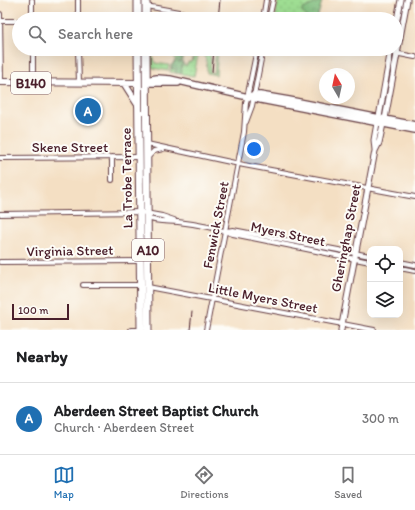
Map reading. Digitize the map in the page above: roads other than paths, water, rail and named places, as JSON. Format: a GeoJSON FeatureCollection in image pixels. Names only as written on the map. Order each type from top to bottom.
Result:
{"type":"FeatureCollection","features":[{"type":"Feature","properties":{"kind":"highway"},"geometry":{"type":"LineString","coordinates":[[138,0],[138,12]]}},
{"type":"Feature","properties":{"kind":"highway","name":"La Trobe Terrace"},"geometry":{"type":"LineString","coordinates":[[138,56],[139,157],[145,214],[148,330]]}},
{"type":"Feature","properties":{"kind":"highway","name":"La Trobe Terrace"},"geometry":{"type":"LineString","coordinates":[[141,330],[140,261],[145,214],[147,158],[146,56]]}},
{"type":"Feature","properties":{"kind":"highway","name":"B140"},"geometry":{"type":"LineString","coordinates":[[137,82],[146,82]]}},
{"type":"Feature","properties":{"kind":"main road"},"geometry":{"type":"LineString","coordinates":[[146,68],[157,78]]}},
{"type":"Feature","properties":{"kind":"main road"},"geometry":{"type":"LineString","coordinates":[[146,82],[157,78],[170,79],[246,96],[282,99],[415,130]]}},
{"type":"Feature","properties":{"kind":"main road","name":"B140"},"geometry":{"type":"LineString","coordinates":[[0,82],[137,82]]}},
{"type":"Feature","properties":{"kind":"main road"},"geometry":{"type":"LineString","coordinates":[[146,82],[184,82]]}},
{"type":"Feature","properties":{"kind":"main road"},"geometry":{"type":"LineString","coordinates":[[124,83],[138,105]]}},
{"type":"Feature","properties":{"kind":"main road"},"geometry":{"type":"LineString","coordinates":[[381,121],[415,124]]}},
{"type":"Feature","properties":{"kind":"street"},"geometry":{"type":"LineString","coordinates":[[32,0],[32,12]]}},
{"type":"Feature","properties":{"kind":"street"},"geometry":{"type":"LineString","coordinates":[[78,0],[78,12]]}},
{"type":"Feature","properties":{"kind":"street"},"geometry":{"type":"LineString","coordinates":[[264,12],[266,0]]}},
{"type":"Feature","properties":{"kind":"street"},"geometry":{"type":"LineString","coordinates":[[270,12],[273,0]]}},
{"type":"Feature","properties":{"kind":"street"},"geometry":{"type":"LineString","coordinates":[[398,12],[401,0]]}},
{"type":"Feature","properties":{"kind":"street","name":"Gheringhap Street"},"geometry":{"type":"LineString","coordinates":[[403,20],[407,0]]}},
{"type":"Feature","properties":{"kind":"street"},"geometry":{"type":"LineString","coordinates":[[146,3],[185,12]]}},
{"type":"Feature","properties":{"kind":"street"},"geometry":{"type":"LineString","coordinates":[[0,14],[0,82]]}},
{"type":"Feature","properties":{"kind":"street"},"geometry":{"type":"LineString","coordinates":[[0,21],[12,21]]}},
{"type":"Feature","properties":{"kind":"street"},"geometry":{"type":"LineString","coordinates":[[403,54],[415,57]]}},
{"type":"Feature","properties":{"kind":"street"},"geometry":{"type":"LineString","coordinates":[[33,56],[33,83]]}},
{"type":"Feature","properties":{"kind":"street"},"geometry":{"type":"LineString","coordinates":[[78,56],[79,83]]}},
{"type":"Feature","properties":{"kind":"street","name":"Fenwick Street"},"geometry":{"type":"LineString","coordinates":[[246,124],[246,96],[255,56]]}},
{"type":"Feature","properties":{"kind":"street","name":"Fenwick Street"},"geometry":{"type":"LineString","coordinates":[[206,330],[246,124],[254,97],[262,56]]}},
{"type":"Feature","properties":{"kind":"street","name":"Gheringhap Street"},"geometry":{"type":"LineString","coordinates":[[381,121],[390,56]]}},
{"type":"Feature","properties":{"kind":"street","name":"Gheringhap Street"},"geometry":{"type":"LineString","coordinates":[[341,330],[375,151],[374,140],[381,121],[397,56]]}},
{"type":"Feature","properties":{"kind":"street"},"geometry":{"type":"LineString","coordinates":[[254,59],[261,61]]}},
{"type":"Feature","properties":{"kind":"street"},"geometry":{"type":"LineString","coordinates":[[147,144],[328,182],[415,197]]}},
{"type":"Feature","properties":{"kind":"street"},"geometry":{"type":"LineString","coordinates":[[147,158],[154,151],[166,148]]}},
{"type":"Feature","properties":{"kind":"street"},"geometry":{"type":"LineString","coordinates":[[112,157],[112,180]]}},
{"type":"Feature","properties":{"kind":"street","name":"Skene Street"},"geometry":{"type":"LineString","coordinates":[[0,158],[139,157]]}},
{"type":"Feature","properties":{"kind":"street","name":"Myers Street"},"geometry":{"type":"LineString","coordinates":[[0,214],[130,212],[165,216],[179,222],[226,231],[232,234],[367,261]]}},
{"type":"Feature","properties":{"kind":"street","name":"Myers Street"},"geometry":{"type":"LineString","coordinates":[[226,231],[233,230],[367,255]]}},
{"type":"Feature","properties":{"kind":"street","name":"Virginia Street"},"geometry":{"type":"LineString","coordinates":[[0,262],[140,261]]}},
{"type":"Feature","properties":{"kind":"street"},"geometry":{"type":"LineString","coordinates":[[403,263],[415,265]]}},
{"type":"Feature","properties":{"kind":"street"},"geometry":{"type":"LineString","coordinates":[[403,269],[415,271]]}},
{"type":"Feature","properties":{"kind":"street"},"geometry":{"type":"LineString","coordinates":[[83,285],[140,285]]}},
{"type":"Feature","properties":{"kind":"street","name":"Little Myers Street"},"geometry":{"type":"LineString","coordinates":[[148,287],[374,330]]}},
{"type":"Feature","properties":{"kind":"street"},"geometry":{"type":"LineString","coordinates":[[131,330],[141,330]]}},
{"type":"Feature","properties":{"kind":"railway"},"geometry":{"type":"LineString","coordinates":[[219,12],[220,0]]}},
{"type":"Feature","properties":{"kind":"railway"},"geometry":{"type":"LineString","coordinates":[[212,72],[213,56]]}},
{"type":"Feature","properties":{"kind":"railway"},"geometry":{"type":"LineString","coordinates":[[190,330],[192,312]]}},
{"type":"Feature","properties":{"kind":"place","name":"Aberdeen Street Baptist Church"},"geometry":{"type":"Point","coordinates":[88,111]}}]}
